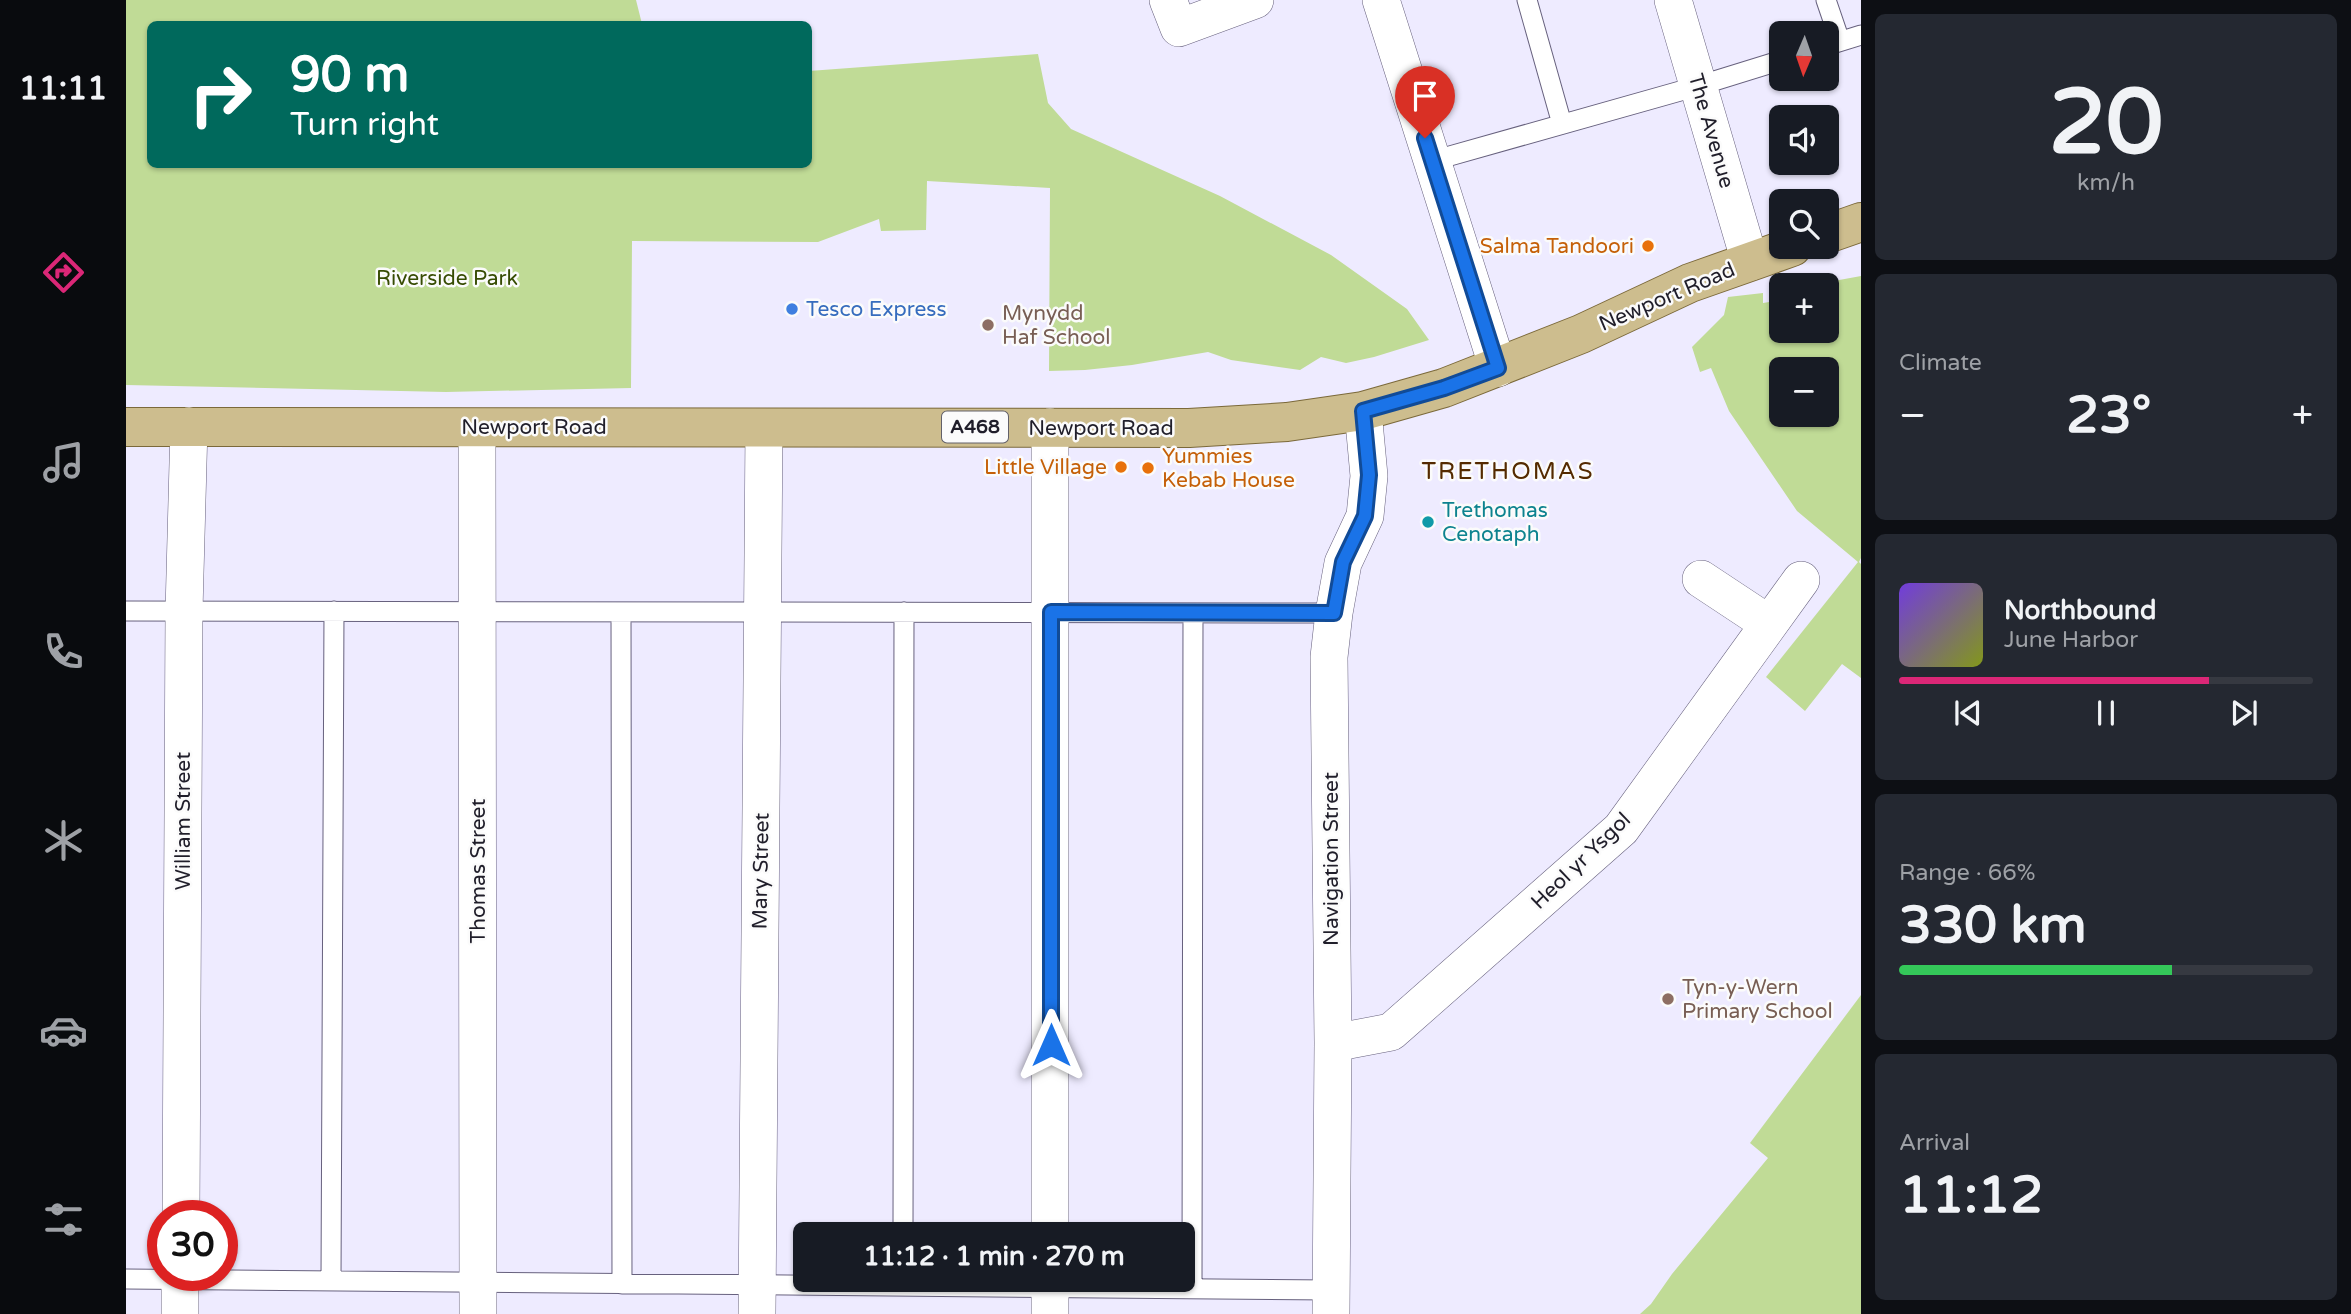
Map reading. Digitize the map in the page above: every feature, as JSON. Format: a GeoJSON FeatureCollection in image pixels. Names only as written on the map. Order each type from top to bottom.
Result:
{"type":"FeatureCollection","features":[{"type":"Feature","properties":{"kind":"main road"},"geometry":{"type":"LineString","coordinates":[[1839,230],[1861,222]]}},
{"type":"Feature","properties":{"kind":"main road","name":"Newport Road"},"geometry":{"type":"LineString","coordinates":[[126,426],[1050,428],[1227,427],[1287,422],[1363,411],[1444,388],[1580,334],[1690,283],[1769,255]]}},
{"type":"Feature","properties":{"kind":"street"},"geometry":{"type":"LineString","coordinates":[[1168,0],[1179,28],[1255,0]]}},
{"type":"Feature","properties":{"kind":"street"},"geometry":{"type":"LineString","coordinates":[[1381,0],[1498,368]]}},
{"type":"Feature","properties":{"kind":"street","name":"The Avenue"},"geometry":{"type":"LineString","coordinates":[[1673,0],[1750,262]]}},
{"type":"Feature","properties":{"kind":"street","name":"Navigation Street"},"geometry":{"type":"LineString","coordinates":[[1331,1302],[1333,1043],[1329,657],[1343,562],[1365,516],[1369,475],[1363,411]]}},
{"type":"Feature","properties":{"kind":"street","name":"William Street"},"geometry":{"type":"LineString","coordinates":[[181,1200],[184,611],[189,426]]}},
{"type":"Feature","properties":{"kind":"street","name":"Thomas Street"},"geometry":{"type":"LineString","coordinates":[[477,428],[478,1298]]}},
{"type":"Feature","properties":{"kind":"street","name":"Mary Street"},"geometry":{"type":"LineString","coordinates":[[757,1299],[764,428]]}},
{"type":"Feature","properties":{"kind":"street"},"geometry":{"type":"LineString","coordinates":[[1050,428],[1050,1222]]}},
{"type":"Feature","properties":{"kind":"street"},"geometry":{"type":"LineString","coordinates":[[1701,579],[1769,624]]}},
{"type":"Feature","properties":{"kind":"street","name":"Heol yr Ysgol"},"geometry":{"type":"LineString","coordinates":[[1333,1043],[1391,1032],[1621,829],[1801,580]]}},
{"type":"Feature","properties":{"kind":"lane"},"geometry":{"type":"LineString","coordinates":[[1527,0],[1562,124]]}},
{"type":"Feature","properties":{"kind":"lane"},"geometry":{"type":"LineString","coordinates":[[1826,0],[1829,21]]}},
{"type":"Feature","properties":{"kind":"lane"},"geometry":{"type":"LineString","coordinates":[[1839,41],[1861,35]]}},
{"type":"Feature","properties":{"kind":"lane"},"geometry":{"type":"LineString","coordinates":[[1432,162],[1769,64]]}},
{"type":"Feature","properties":{"kind":"lane"},"geometry":{"type":"LineString","coordinates":[[126,611],[1334,613]]}},
{"type":"Feature","properties":{"kind":"lane"},"geometry":{"type":"LineString","coordinates":[[331,1281],[334,611]]}},
{"type":"Feature","properties":{"kind":"lane"},"geometry":{"type":"LineString","coordinates":[[621,612],[622,1284]]}},
{"type":"Feature","properties":{"kind":"lane"},"geometry":{"type":"LineString","coordinates":[[903,1222],[904,612]]}},
{"type":"Feature","properties":{"kind":"lane"},"geometry":{"type":"LineString","coordinates":[[1192,1222],[1193,613]]}},
{"type":"Feature","properties":{"kind":"lane"},"geometry":{"type":"LineString","coordinates":[[126,1279],[147,1283]]}},
{"type":"Feature","properties":{"kind":"lane"},"geometry":{"type":"LineString","coordinates":[[238,1287],[331,1281],[478,1298],[622,1284],[757,1299],[821,1292]]}},
{"type":"Feature","properties":{"kind":"lane"},"geometry":{"type":"LineString","coordinates":[[1195,1288],[1331,1302]]}},
{"type":"Feature","properties":{"kind":"lane"},"geometry":{"type":"LineString","coordinates":[[1023,1292],[1097,1292]]}},
{"type":"Feature","properties":{"kind":"green space","name":"Riverside Park"},"geometry":{"type":"Polygon","coordinates":[[[126,0],[636,0],[641,21],[147,21],[147,168],[812,168],[812,71],[1038,54],[1048,103],[1071,129],[1220,196],[1331,255],[1407,309],[1429,340],[1346,363],[1321,357],[1300,370],[1231,360],[1208,352],[1132,365],[1049,371],[1050,188],[927,181],[926,230],[881,231],[879,219],[818,242],[632,241],[631,388],[446,392],[126,385],[126,0]]]}},
{"type":"Feature","properties":{"kind":"green space"},"geometry":{"type":"Polygon","coordinates":[[[1861,276],[1861,678],[1842,664],[1805,711],[1766,677],[1858,562],[1797,511],[1729,411],[1711,368],[1700,372],[1692,347],[1724,315],[1728,297],[1763,293],[1763,303],[1769,302],[1769,343],[1839,343],[1839,280],[1861,276]]]}},
{"type":"Feature","properties":{"kind":"green space"},"geometry":{"type":"Polygon","coordinates":[[[1861,995],[1861,1314],[1640,1314],[1651,1304],[1672,1274],[1768,1158],[1750,1143],[1861,995]]]}},
{"type":"Feature","properties":{"kind":"place","name":"Salma Tandoori"},"geometry":{"type":"Point","coordinates":[1648,246]}},
{"type":"Feature","properties":{"kind":"place","name":"Tesco Express"},"geometry":{"type":"Point","coordinates":[792,309]}},
{"type":"Feature","properties":{"kind":"place","name":"Mynydd Haf School"},"geometry":{"type":"Point","coordinates":[988,325]}},
{"type":"Feature","properties":{"kind":"place","name":"Little Village"},"geometry":{"type":"Point","coordinates":[1121,467]}},
{"type":"Feature","properties":{"kind":"place","name":"Yummies Kebab House"},"geometry":{"type":"Point","coordinates":[1148,468]}},
{"type":"Feature","properties":{"kind":"place","name":"Trethomas Cenotaph"},"geometry":{"type":"Point","coordinates":[1428,522]}},
{"type":"Feature","properties":{"kind":"place","name":"Tyn-y-Wern Primary School"},"geometry":{"type":"Point","coordinates":[1668,999]}},
{"type":"Feature","properties":{"kind":"district","name":"TRETHOMAS"},"geometry":{"type":"Point","coordinates":[1508,471]}},
{"type":"Feature","properties":{"kind":"route"},"geometry":{"type":"LineString","coordinates":[[1051,1045],[1051,612],[1334,613],[1343,562],[1365,516],[1369,475],[1363,411],[1444,388],[1498,368],[1425,138]]}}]}
